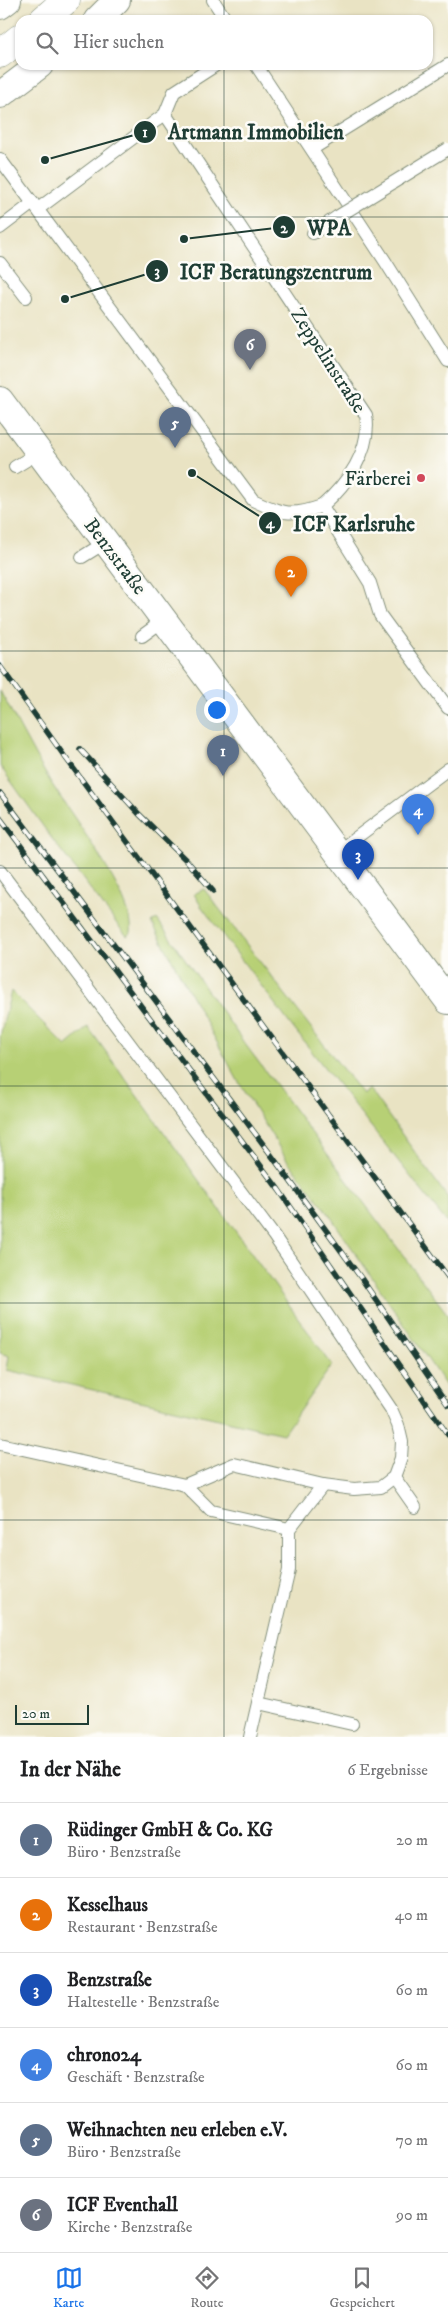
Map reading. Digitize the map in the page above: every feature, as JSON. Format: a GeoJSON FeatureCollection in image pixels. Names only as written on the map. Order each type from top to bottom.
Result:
{"type":"FeatureCollection","features":[{"type":"Feature","properties":{"kind":"street"},"geometry":{"type":"LineString","coordinates":[[0,6],[8,0]]}},
{"type":"Feature","properties":{"kind":"street"},"geometry":{"type":"LineString","coordinates":[[49,15],[66,0]]}},
{"type":"Feature","properties":{"kind":"street"},"geometry":{"type":"LineString","coordinates":[[102,15],[117,0]]}},
{"type":"Feature","properties":{"kind":"street"},"geometry":{"type":"LineString","coordinates":[[0,54],[15,42]]}},
{"type":"Feature","properties":{"kind":"street"},"geometry":{"type":"LineString","coordinates":[[0,95],[33,70]]}},
{"type":"Feature","properties":{"kind":"street","name":"Benzstraße"},"geometry":{"type":"LineString","coordinates":[[0,400],[448,1001]]}},
{"type":"Feature","properties":{"kind":"lane"},"geometry":{"type":"LineString","coordinates":[[213,0],[223,15]]}},
{"type":"Feature","properties":{"kind":"lane"},"geometry":{"type":"LineString","coordinates":[[312,149],[448,65]]}},
{"type":"Feature","properties":{"kind":"lane"},"geometry":{"type":"LineString","coordinates":[[0,228],[36,206],[165,114],[174,92],[208,70]]}},
{"type":"Feature","properties":{"kind":"lane"},"geometry":{"type":"LineString","coordinates":[[259,70],[448,361]]}},
{"type":"Feature","properties":{"kind":"lane","name":"Zeppelinstraße"},"geometry":{"type":"LineString","coordinates":[[165,114],[366,414],[368,426],[366,443],[358,460],[337,493],[322,506]]}},
{"type":"Feature","properties":{"kind":"lane"},"geometry":{"type":"LineString","coordinates":[[313,233],[448,149]]}},
{"type":"Feature","properties":{"kind":"lane"},"geometry":{"type":"LineString","coordinates":[[0,159],[253,500],[276,511],[300,514],[322,506],[370,583],[380,615],[448,708]]}},
{"type":"Feature","properties":{"kind":"lane"},"geometry":{"type":"LineString","coordinates":[[0,263],[26,297]]}},
{"type":"Feature","properties":{"kind":"lane"},"geometry":{"type":"LineString","coordinates":[[15,467],[38,453]]}},
{"type":"Feature","properties":{"kind":"lane"},"geometry":{"type":"LineString","coordinates":[[82,557],[106,542]]}},
{"type":"Feature","properties":{"kind":"lane"},"geometry":{"type":"LineString","coordinates":[[142,636],[164,620]]}},
{"type":"Feature","properties":{"kind":"lane"},"geometry":{"type":"LineString","coordinates":[[337,852],[448,769]]}},
{"type":"Feature","properties":{"kind":"lane"},"geometry":{"type":"LineString","coordinates":[[0,871],[274,1236],[391,1409],[398,1425],[402,1442],[401,1458],[394,1477],[382,1487],[354,1490],[323,1485],[234,1464],[185,1485]]}},
{"type":"Feature","properties":{"kind":"lane"},"geometry":{"type":"LineString","coordinates":[[0,1444],[185,1485],[211,1511],[288,1529]]}},
{"type":"Feature","properties":{"kind":"lane"},"geometry":{"type":"LineString","coordinates":[[394,1477],[415,1508]]}},
{"type":"Feature","properties":{"kind":"lane"},"geometry":{"type":"LineString","coordinates":[[250,1737],[288,1570],[288,1529],[323,1485]]}},
{"type":"Feature","properties":{"kind":"lane"},"geometry":{"type":"LineString","coordinates":[[258,1703],[352,1724]]}},
{"type":"Feature","properties":{"kind":"green space"},"geometry":{"type":"Polygon","coordinates":[[[0,691],[43,770],[113,879],[130,918],[131,933],[127,936],[50,836],[0,766],[0,691]]]}},
{"type":"Feature","properties":{"kind":"green space"},"geometry":{"type":"Polygon","coordinates":[[[204,889],[362,1094],[369,1089],[448,1198],[448,1224],[290,1024],[201,906],[194,894],[204,889]]]}},
{"type":"Feature","properties":{"kind":"green space"},"geometry":{"type":"Polygon","coordinates":[[[157,919],[242,1040],[448,1315],[448,1389],[324,1207],[287,1160],[237,1079],[152,923],[157,919]]]}},
{"type":"Feature","properties":{"kind":"green space"},"geometry":{"type":"Polygon","coordinates":[[[11,991],[66,1046],[88,1027],[332,1365],[283,1434],[7,1370],[9,1356],[0,1353],[0,1037],[11,991]]]}},
{"type":"Feature","properties":{"kind":"railway"},"geometry":{"type":"LineString","coordinates":[[0,666],[448,1277]]}},
{"type":"Feature","properties":{"kind":"railway"},"geometry":{"type":"LineString","coordinates":[[80,749],[139,814],[188,862],[213,891]]}},
{"type":"Feature","properties":{"kind":"railway"},"geometry":{"type":"LineString","coordinates":[[0,793],[269,1152],[361,1278],[448,1405]]}},
{"type":"Feature","properties":{"kind":"railway"},"geometry":{"type":"LineString","coordinates":[[0,818],[279,1190],[448,1435]]}},
{"type":"Feature","properties":{"kind":"place","name":"Artmann Immobilien"},"geometry":{"type":"Point","coordinates":[45,160]}},
{"type":"Feature","properties":{"kind":"place","name":"WPA"},"geometry":{"type":"Point","coordinates":[184,239]}},
{"type":"Feature","properties":{"kind":"place","name":"ICF Beratungszentrum"},"geometry":{"type":"Point","coordinates":[65,299]}},
{"type":"Feature","properties":{"kind":"place","name":"ICF Eventhall"},"geometry":{"type":"Point","coordinates":[250,370]}},
{"type":"Feature","properties":{"kind":"place","name":"Weihnachten neu erleben e.V."},"geometry":{"type":"Point","coordinates":[175,448]}},
{"type":"Feature","properties":{"kind":"place","name":"ICF Karlsruhe"},"geometry":{"type":"Point","coordinates":[192,473]}},
{"type":"Feature","properties":{"kind":"place","name":"Färberei"},"geometry":{"type":"Point","coordinates":[421,478]}},
{"type":"Feature","properties":{"kind":"place","name":"Kesselhaus"},"geometry":{"type":"Point","coordinates":[291,597]}},
{"type":"Feature","properties":{"kind":"place","name":"Rüdinger GmbH & Co. KG"},"geometry":{"type":"Point","coordinates":[223,776]}},
{"type":"Feature","properties":{"kind":"place","name":"chrono24"},"geometry":{"type":"Point","coordinates":[418,835]}},
{"type":"Feature","properties":{"kind":"place","name":"Benzstraße"},"geometry":{"type":"Point","coordinates":[358,880]}}]}
